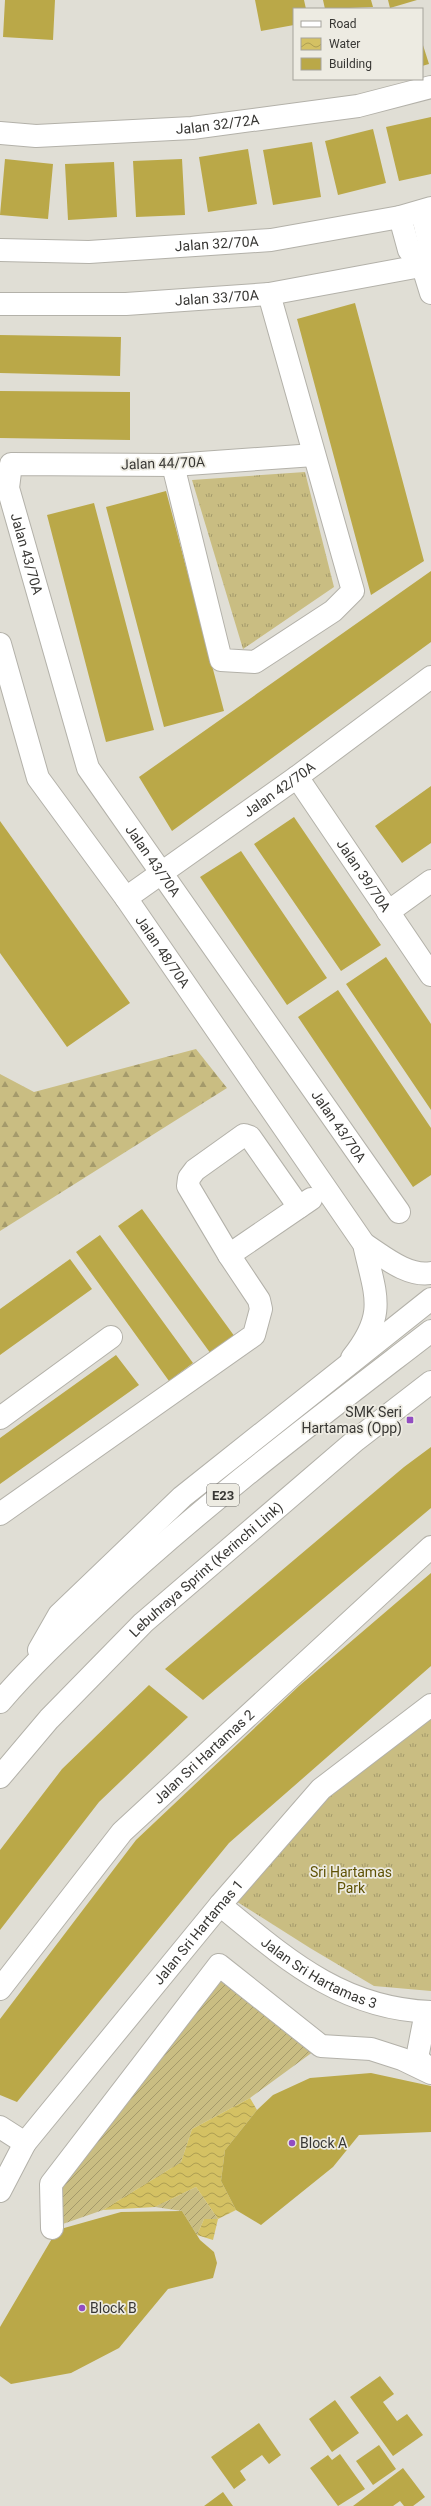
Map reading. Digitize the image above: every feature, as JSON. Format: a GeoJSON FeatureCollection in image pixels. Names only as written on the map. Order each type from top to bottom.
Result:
{"type":"FeatureCollection","features":[{"type":"Feature","properties":{"kind":"main road","name":"Jalan 32/72A"},"geometry":{"type":"LineString","coordinates":[[0,132],[36,136],[192,128],[358,106],[431,87]]}},
{"type":"Feature","properties":{"kind":"main road","name":"Jalan 32/70A"},"geometry":{"type":"LineString","coordinates":[[0,250],[89,252],[270,240],[400,217],[426,210]]}},
{"type":"Feature","properties":{"kind":"main road"},"geometry":{"type":"LineString","coordinates":[[426,210],[430,247],[427,266],[431,293]]}},
{"type":"Feature","properties":{"kind":"main road"},"geometry":{"type":"LineString","coordinates":[[400,217],[409,250],[427,266]]}},
{"type":"Feature","properties":{"kind":"main road","name":"Jalan 33/70A"},"geometry":{"type":"LineString","coordinates":[[0,304],[126,304],[269,294],[427,266]]}},
{"type":"Feature","properties":{"kind":"main road"},"geometry":{"type":"LineString","coordinates":[[173,465],[221,660],[254,662],[333,611],[353,591],[269,294]]}},
{"type":"Feature","properties":{"kind":"main road","name":"Jalan 44/70A"},"geometry":{"type":"LineString","coordinates":[[11,464],[173,465],[314,455]]}},
{"type":"Feature","properties":{"kind":"main road","name":"Jalan 43/70A"},"geometry":{"type":"LineString","coordinates":[[11,464],[8,488],[88,768],[399,1212]]}},
{"type":"Feature","properties":{"kind":"main road","name":"Jalan 48/70A"},"geometry":{"type":"LineString","coordinates":[[0,644],[38,778],[126,898],[364,1244],[377,1310],[373,1326],[365,1342],[344,1367]]}},
{"type":"Feature","properties":{"kind":"main road","name":"Jalan 42/70A"},"geometry":{"type":"LineString","coordinates":[[126,898],[297,777],[431,677]]}},
{"type":"Feature","properties":{"kind":"main road","name":"Jalan 39/70A"},"geometry":{"type":"LineString","coordinates":[[297,777],[431,975]]}},
{"type":"Feature","properties":{"kind":"main road"},"geometry":{"type":"LineString","coordinates":[[388,912],[431,881]]}},
{"type":"Feature","properties":{"kind":"main road"},"geometry":{"type":"LineString","coordinates":[[0,1514],[254,1335],[261,1309],[259,1300],[229,1255],[188,1186],[189,1178],[195,1170],[244,1135],[250,1137],[299,1207]]}},
{"type":"Feature","properties":{"kind":"main road"},"geometry":{"type":"LineString","coordinates":[[229,1255],[326,1189]]}},
{"type":"Feature","properties":{"kind":"main road","name":"Jalan 48/70A"},"geometry":{"type":"LineString","coordinates":[[364,1244],[407,1270],[424,1274],[431,1273]]}},
{"type":"Feature","properties":{"kind":"main road"},"geometry":{"type":"LineString","coordinates":[[25,1672],[59,1616],[182,1497],[431,1299]]}},
{"type":"Feature","properties":{"kind":"main road","name":"E23"},"geometry":{"type":"LineString","coordinates":[[0,1702],[25,1672],[144,1560],[290,1440],[431,1331]]}},
{"type":"Feature","properties":{"kind":"main road"},"geometry":{"type":"LineString","coordinates":[[0,1418],[111,1337]]}},
{"type":"Feature","properties":{"kind":"main road","name":"Lebuhraya Sprint (Kerinchi Link)"},"geometry":{"type":"LineString","coordinates":[[0,1777],[49,1719],[144,1623],[356,1440],[431,1382]]}},
{"type":"Feature","properties":{"kind":"main road","name":"Jalan Sri Hartamas 2"},"geometry":{"type":"LineString","coordinates":[[0,1989],[122,1832],[431,1546]]}},
{"type":"Feature","properties":{"kind":"main road","name":"Jalan Sri Hartamas 1"},"geometry":{"type":"LineString","coordinates":[[0,2191],[25,2143],[220,1905],[321,1789],[431,1705]]}},
{"type":"Feature","properties":{"kind":"main road","name":"Jalan Sri Hartamas 3"},"geometry":{"type":"LineString","coordinates":[[220,1905],[296,1967],[328,1985],[359,1999],[429,2012]]}},
{"type":"Feature","properties":{"kind":"main road"},"geometry":{"type":"LineString","coordinates":[[52,2228],[51,2184],[219,1965],[321,2046],[371,2049],[402,2059],[431,2072]]}},
{"type":"Feature","properties":{"kind":"main road"},"geometry":{"type":"LineString","coordinates":[[429,2012],[417,2058],[431,2072]]}},
{"type":"Feature","properties":{"kind":"main road"},"geometry":{"type":"LineString","coordinates":[[0,2127],[25,2143]]}},
{"type":"Feature","properties":{"kind":"green space"},"geometry":{"type":"Polygon","coordinates":[[[305,472],[334,587],[243,649],[192,480],[305,472]]]}},
{"type":"Feature","properties":{"kind":"green space"},"geometry":{"type":"Polygon","coordinates":[[[196,1049],[227,1088],[0,1231],[0,1074],[34,1092],[196,1049]]]}},
{"type":"Feature","properties":{"kind":"green space","name":"Sri Hartamas Park"},"geometry":{"type":"Polygon","coordinates":[[[431,1711],[431,1991],[374,1986],[231,1898],[324,1791],[431,1711]]]}},
{"type":"Feature","properties":{"kind":"green space"},"geometry":{"type":"Polygon","coordinates":[[[223,1973],[321,2046],[250,2098],[192,2129],[181,2162],[103,2210],[57,2226],[57,2191],[223,1973]]]}},
{"type":"Feature","properties":{"kind":"green space"},"geometry":{"type":"Polygon","coordinates":[[[196,2187],[218,2219],[204,2219],[197,2235],[182,2211],[155,2207],[196,2187]]]}},
{"type":"Feature","properties":{"kind":"water"},"geometry":{"type":"Polygon","coordinates":[[[250,2098],[257,2110],[225,2150],[221,2181],[236,2210],[218,2219],[196,2187],[155,2207],[103,2210],[181,2162],[192,2129],[250,2098]]]}},
{"type":"Feature","properties":{"kind":"water"},"geometry":{"type":"Polygon","coordinates":[[[204,2219],[218,2219],[213,2240],[197,2235],[204,2219]]]}},
{"type":"Feature","properties":{"kind":"building"},"geometry":{"type":"Polygon","coordinates":[[[5,0],[55,0],[53,40],[3,37],[5,0]]]}},
{"type":"Feature","properties":{"kind":"building"},"geometry":{"type":"Polygon","coordinates":[[[255,0],[304,0],[306,8],[293,8],[293,25],[261,31],[255,0]]]}},
{"type":"Feature","properties":{"kind":"building"},"geometry":{"type":"Polygon","coordinates":[[[323,0],[371,0],[373,7],[349,8],[325,8],[323,0]]]}},
{"type":"Feature","properties":{"kind":"building"},"geometry":{"type":"Polygon","coordinates":[[[388,0],[417,0],[390,8],[388,0]]]}},
{"type":"Feature","properties":{"kind":"building"},"geometry":{"type":"Polygon","coordinates":[[[423,45],[429,64],[423,66],[423,45]]]}},
{"type":"Feature","properties":{"kind":"building"},"geometry":{"type":"Polygon","coordinates":[[[431,117],[431,174],[399,181],[386,127],[431,117]]]}},
{"type":"Feature","properties":{"kind":"building"},"geometry":{"type":"Polygon","coordinates":[[[373,129],[386,183],[338,195],[325,141],[373,129]]]}},
{"type":"Feature","properties":{"kind":"building"},"geometry":{"type":"Polygon","coordinates":[[[312,142],[321,197],[273,205],[263,150],[312,142]]]}},
{"type":"Feature","properties":{"kind":"building"},"geometry":{"type":"Polygon","coordinates":[[[248,149],[257,204],[208,212],[199,157],[248,149]]]}},
{"type":"Feature","properties":{"kind":"building"},"geometry":{"type":"Polygon","coordinates":[[[5,159],[53,164],[48,219],[0,215],[5,159]]]}},
{"type":"Feature","properties":{"kind":"building"},"geometry":{"type":"Polygon","coordinates":[[[182,159],[185,215],[136,217],[133,161],[182,159]]]}},
{"type":"Feature","properties":{"kind":"building"},"geometry":{"type":"Polygon","coordinates":[[[114,162],[117,217],[68,220],[65,164],[114,162]]]}},
{"type":"Feature","properties":{"kind":"building"},"geometry":{"type":"Polygon","coordinates":[[[355,303],[424,561],[371,595],[297,319],[355,303]]]}},
{"type":"Feature","properties":{"kind":"building"},"geometry":{"type":"Polygon","coordinates":[[[0,335],[121,337],[120,376],[0,373],[0,335]]]}},
{"type":"Feature","properties":{"kind":"building"},"geometry":{"type":"Polygon","coordinates":[[[0,391],[130,392],[130,440],[0,438],[0,391]]]}},
{"type":"Feature","properties":{"kind":"building"},"geometry":{"type":"Polygon","coordinates":[[[166,491],[224,711],[164,727],[106,507],[166,491]]]}},
{"type":"Feature","properties":{"kind":"building"},"geometry":{"type":"Polygon","coordinates":[[[94,503],[154,730],[106,742],[47,515],[94,503]]]}},
{"type":"Feature","properties":{"kind":"building"},"geometry":{"type":"Polygon","coordinates":[[[431,571],[431,642],[172,831],[139,777],[431,571]]]}},
{"type":"Feature","properties":{"kind":"building"},"geometry":{"type":"Polygon","coordinates":[[[431,786],[431,843],[402,863],[375,826],[431,786]]]}},
{"type":"Feature","properties":{"kind":"building"},"geometry":{"type":"Polygon","coordinates":[[[294,817],[381,945],[341,971],[254,844],[294,817]]]}},
{"type":"Feature","properties":{"kind":"building"},"geometry":{"type":"Polygon","coordinates":[[[0,821],[130,1003],[67,1047],[0,953],[0,821]]]}},
{"type":"Feature","properties":{"kind":"building"},"geometry":{"type":"Polygon","coordinates":[[[241,851],[327,978],[287,1005],[200,877],[241,851]]]}},
{"type":"Feature","properties":{"kind":"building"},"geometry":{"type":"Polygon","coordinates":[[[386,957],[431,1024],[431,1110],[346,984],[386,957]]]}},
{"type":"Feature","properties":{"kind":"building"},"geometry":{"type":"Polygon","coordinates":[[[338,990],[431,1128],[431,1175],[413,1187],[298,1017],[338,990]]]}},
{"type":"Feature","properties":{"kind":"building"},"geometry":{"type":"Polygon","coordinates":[[[142,1209],[235,1337],[211,1354],[118,1226],[142,1209]]]}},
{"type":"Feature","properties":{"kind":"building"},"geometry":{"type":"Polygon","coordinates":[[[100,1235],[193,1363],[169,1381],[76,1252],[100,1235]]]}},
{"type":"Feature","properties":{"kind":"building"},"geometry":{"type":"Polygon","coordinates":[[[70,1259],[92,1289],[0,1355],[0,1309],[70,1259]]]}},
{"type":"Feature","properties":{"kind":"building"},"geometry":{"type":"Polygon","coordinates":[[[116,1355],[139,1385],[0,1484],[0,1438],[116,1355]]]}},
{"type":"Feature","properties":{"kind":"building"},"geometry":{"type":"Polygon","coordinates":[[[431,1447],[431,1508],[203,1700],[165,1669],[404,1467],[431,1447]]]}},
{"type":"Feature","properties":{"kind":"building"},"geometry":{"type":"Polygon","coordinates":[[[431,1573],[431,1666],[229,1843],[17,2102],[0,2095],[0,2019],[136,1840],[299,1686],[431,1573]]]}},
{"type":"Feature","properties":{"kind":"building"},"geometry":{"type":"Polygon","coordinates":[[[149,1685],[188,1717],[99,1802],[0,1930],[0,1850],[62,1769],[149,1685]]]}},
{"type":"Feature","properties":{"kind":"building","name":"Block A"},"geometry":{"type":"Polygon","coordinates":[[[371,2073],[431,2086],[431,2132],[359,2135],[333,2167],[261,2225],[236,2210],[221,2181],[225,2150],[257,2110],[273,2095],[310,2078],[371,2073]]]}},
{"type":"Feature","properties":{"kind":"building","name":"Block B"},"geometry":{"type":"Polygon","coordinates":[[[182,2211],[200,2240],[214,2252],[217,2263],[213,2278],[168,2289],[119,2348],[71,2373],[11,2384],[0,2376],[0,2327],[57,2230],[121,2212],[182,2211]]]}},
{"type":"Feature","properties":{"kind":"building"},"geometry":{"type":"Polygon","coordinates":[[[380,2376],[394,2394],[383,2402],[397,2421],[407,2414],[423,2435],[393,2456],[350,2397],[380,2376]]]}},
{"type":"Feature","properties":{"kind":"building"},"geometry":{"type":"Polygon","coordinates":[[[335,2400],[359,2433],[332,2452],[309,2419],[335,2400]]]}},
{"type":"Feature","properties":{"kind":"building"},"geometry":{"type":"Polygon","coordinates":[[[259,2423],[281,2455],[269,2464],[262,2455],[240,2471],[246,2480],[234,2489],[211,2457],[259,2423]]]}},
{"type":"Feature","properties":{"kind":"building"},"geometry":{"type":"Polygon","coordinates":[[[379,2445],[396,2469],[373,2485],[356,2461],[379,2445]]]}},
{"type":"Feature","properties":{"kind":"building"},"geometry":{"type":"Polygon","coordinates":[[[340,2454],[365,2489],[338,2506],[310,2468],[328,2455],[332,2460],[340,2454]]]}},
{"type":"Feature","properties":{"kind":"building"},"geometry":{"type":"Polygon","coordinates":[[[403,2468],[425,2497],[413,2506],[404,2506],[400,2501],[393,2506],[353,2506],[403,2468]]]}},
{"type":"Feature","properties":{"kind":"building"},"geometry":{"type":"Polygon","coordinates":[[[223,2492],[233,2506],[204,2506],[223,2492]]]}},
{"type":"Feature","properties":{"kind":"place","name":"SMK Seri Hartamas (Opp)"},"geometry":{"type":"Point","coordinates":[410,1420]}},
{"type":"Feature","properties":{"kind":"place","name":"Block A"},"geometry":{"type":"Point","coordinates":[292,2143]}},
{"type":"Feature","properties":{"kind":"place","name":"Block B"},"geometry":{"type":"Point","coordinates":[82,2308]}}]}
